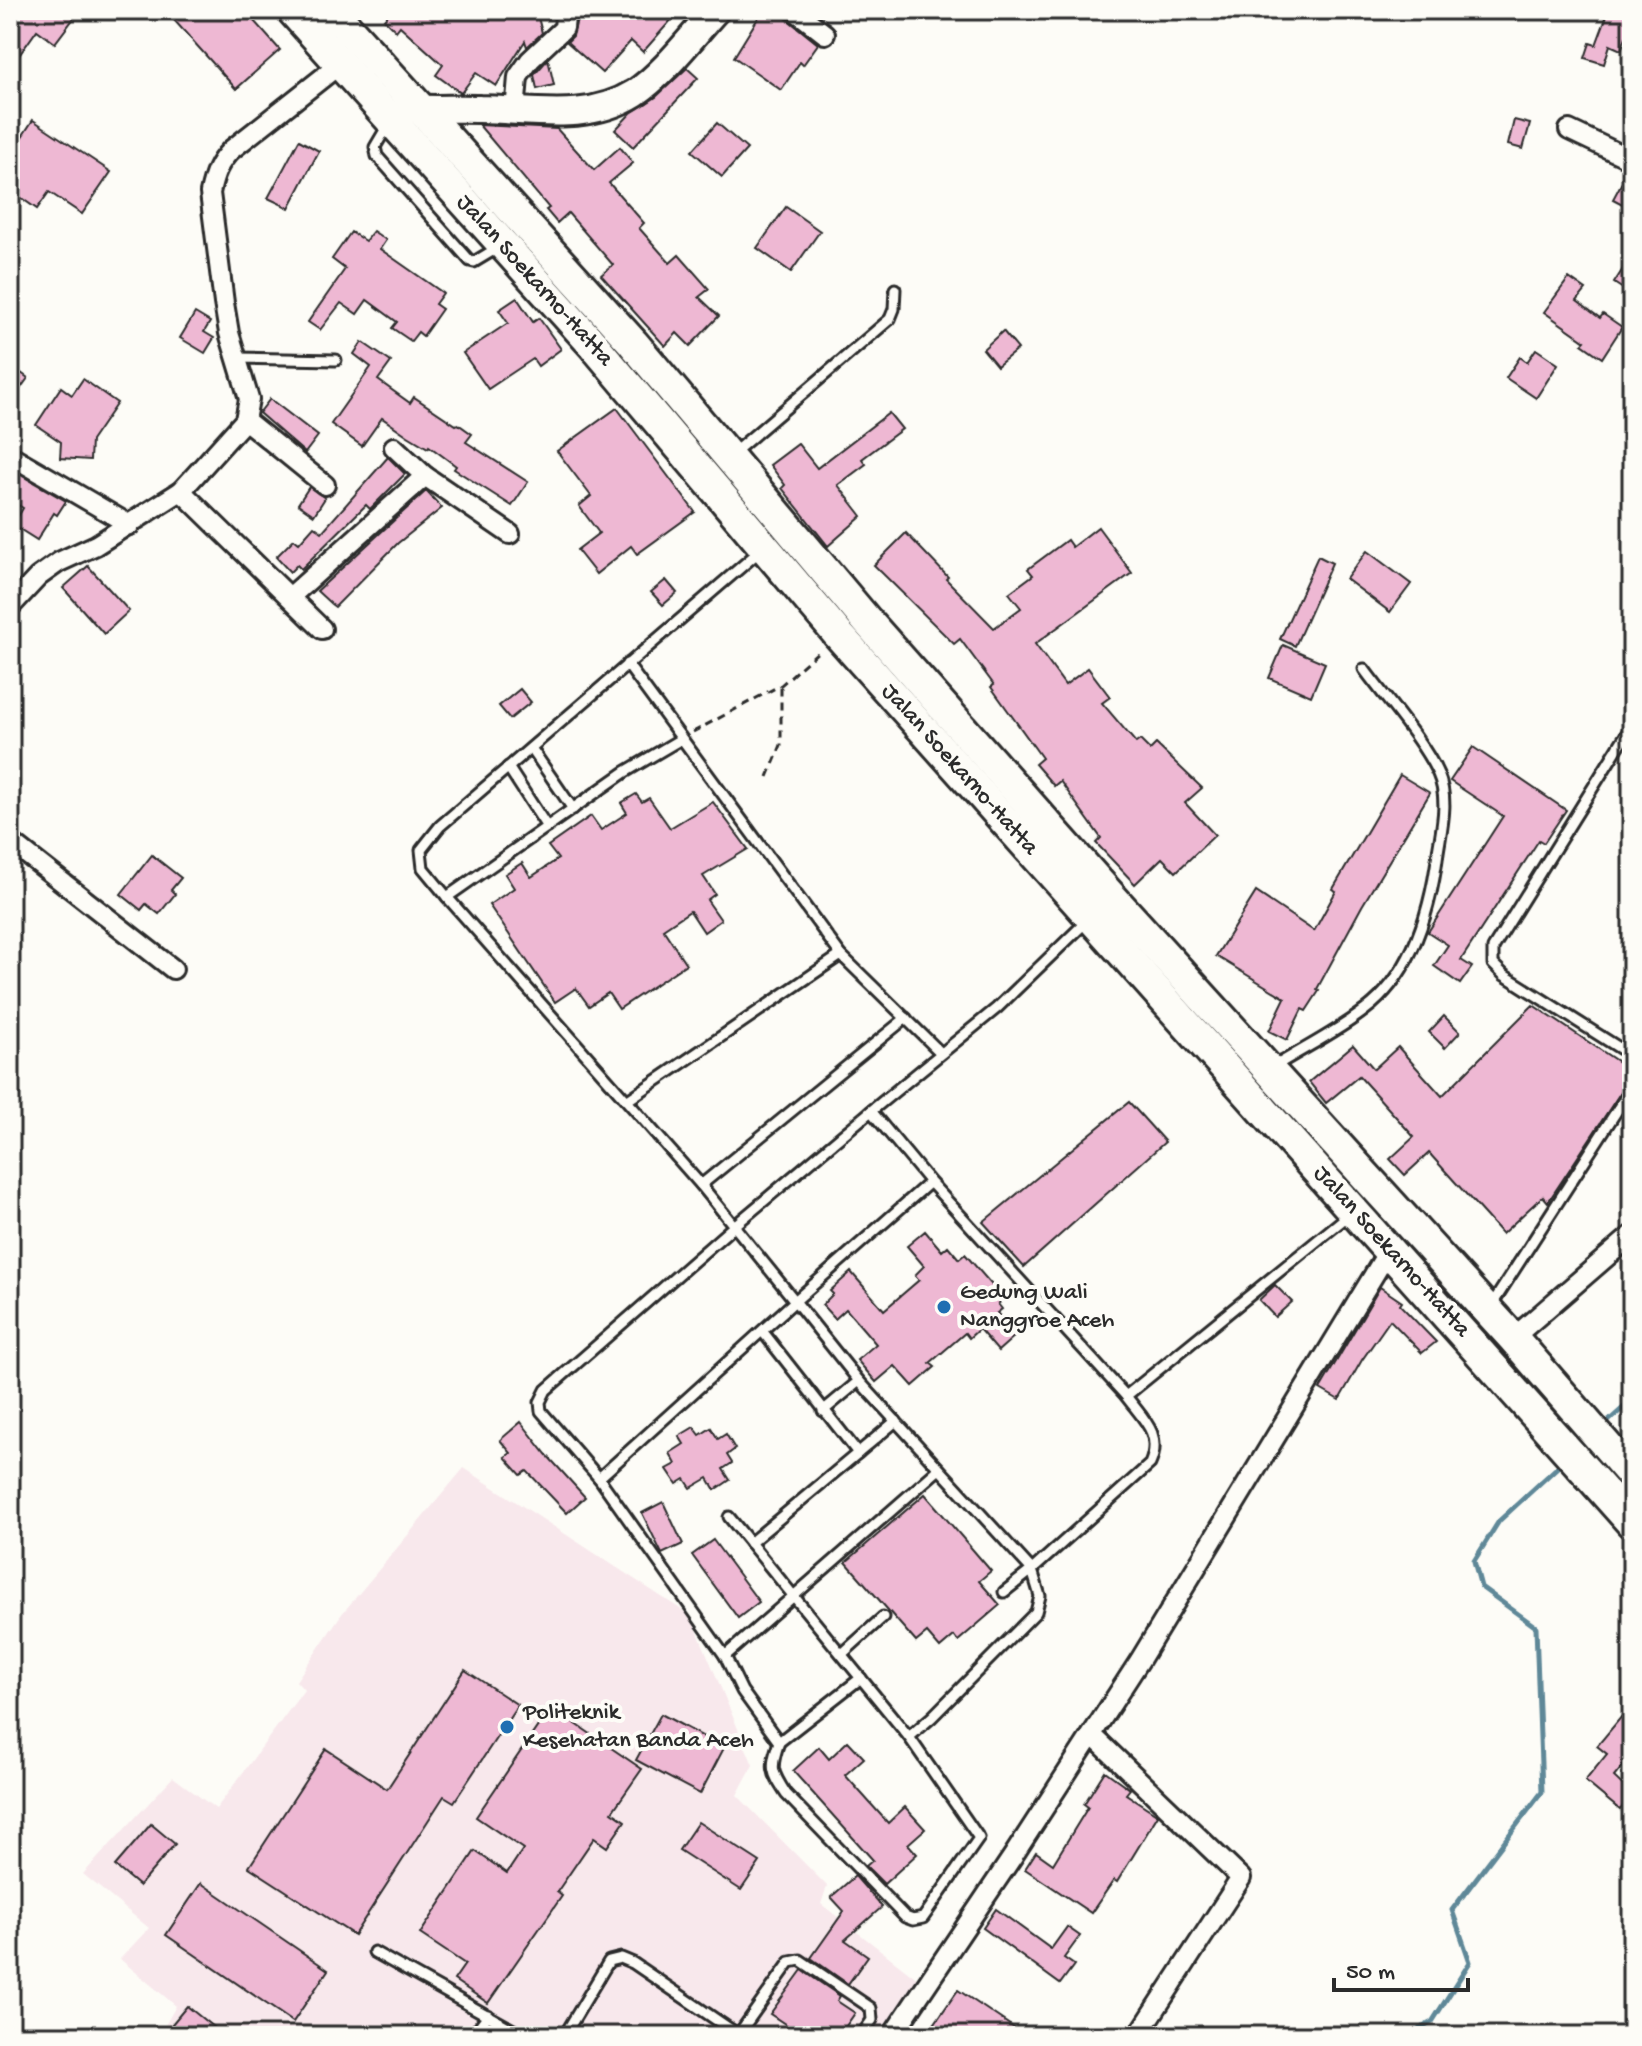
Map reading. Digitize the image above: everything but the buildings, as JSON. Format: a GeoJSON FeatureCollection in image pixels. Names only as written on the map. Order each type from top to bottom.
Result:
{"type":"FeatureCollection","features":[{"type":"Feature","properties":{"kind":"highway","name":"Jalan Soekarno-Hatta"},"geometry":{"type":"LineString","coordinates":[[292,10],[597,349],[837,633],[1632,1523]]}},
{"type":"Feature","properties":{"kind":"highway","name":"Jalan Soekarno-Hatta"},"geometry":{"type":"LineString","coordinates":[[331,10],[633,343],[867,621],[1488,1310],[1628,1470]]}},
{"type":"Feature","properties":{"kind":"main road"},"geometry":{"type":"LineString","coordinates":[[382,113],[420,109],[558,115],[616,103],[637,92],[716,10]]}},
{"type":"Feature","properties":{"kind":"street"},"geometry":{"type":"LineString","coordinates":[[515,112],[518,77],[530,60],[564,28],[565,17],[561,10]]}},
{"type":"Feature","properties":{"kind":"street"},"geometry":{"type":"LineString","coordinates":[[794,10],[825,34]]}},
{"type":"Feature","properties":{"kind":"street"},"geometry":{"type":"LineString","coordinates":[[10,607],[38,577],[59,562],[96,545],[181,491],[245,420],[249,399],[229,333],[220,277],[210,193],[214,176],[220,161],[231,150],[340,64]]}},
{"type":"Feature","properties":{"kind":"street"},"geometry":{"type":"LineString","coordinates":[[1569,130],[1632,160]]}},
{"type":"Feature","properties":{"kind":"street"},"geometry":{"type":"LineString","coordinates":[[245,420],[325,485]]}},
{"type":"Feature","properties":{"kind":"street"},"geometry":{"type":"LineString","coordinates":[[394,447],[425,476],[510,534]]}},
{"type":"Feature","properties":{"kind":"street"},"geometry":{"type":"LineString","coordinates":[[10,455],[130,525]]}},
{"type":"Feature","properties":{"kind":"street"},"geometry":{"type":"LineString","coordinates":[[290,597],[425,476]]}},
{"type":"Feature","properties":{"kind":"street"},"geometry":{"type":"LineString","coordinates":[[181,491],[322,629]]}},
{"type":"Feature","properties":{"kind":"street"},"geometry":{"type":"LineString","coordinates":[[10,841],[173,969]]}},
{"type":"Feature","properties":{"kind":"street"},"geometry":{"type":"LineString","coordinates":[[1513,1338],[1632,1235]]}},
{"type":"Feature","properties":{"kind":"street"},"geometry":{"type":"LineString","coordinates":[[892,2036],[1092,1735],[1389,1250]]}},
{"type":"Feature","properties":{"kind":"street"},"geometry":{"type":"LineString","coordinates":[[1092,1735],[1241,1878],[1138,2036]]}},
{"type":"Feature","properties":{"kind":"lane"},"geometry":{"type":"LineString","coordinates":[[729,457],[890,319],[895,289]]}},
{"type":"Feature","properties":{"kind":"lane"},"geometry":{"type":"LineString","coordinates":[[237,358],[336,360]]}},
{"type":"Feature","properties":{"kind":"lane"},"geometry":{"type":"LineString","coordinates":[[764,547],[440,826],[421,850],[423,868],[701,1185],[859,1381],[1032,1570],[1040,1596],[1036,1612],[909,1737]]}},
{"type":"Feature","properties":{"kind":"lane"},"geometry":{"type":"LineString","coordinates":[[627,664],[841,955],[941,1053]]}},
{"type":"Feature","properties":{"kind":"lane"},"geometry":{"type":"LineString","coordinates":[[1269,1070],[1366,1009],[1384,992],[1404,963],[1422,925],[1435,875],[1444,807],[1438,773],[1364,669]]}},
{"type":"Feature","properties":{"kind":"lane"},"geometry":{"type":"LineString","coordinates":[[1632,725],[1493,948],[1493,964],[1504,975],[1632,1056]]}},
{"type":"Feature","properties":{"kind":"lane"},"geometry":{"type":"LineString","coordinates":[[447,897],[625,772],[681,739]]}},
{"type":"Feature","properties":{"kind":"lane"},"geometry":{"type":"LineString","coordinates":[[531,748],[573,809]]}},
{"type":"Feature","properties":{"kind":"lane"},"geometry":{"type":"LineString","coordinates":[[508,767],[547,827]]}},
{"type":"Feature","properties":{"kind":"lane"},"geometry":{"type":"LineString","coordinates":[[779,1742],[742,1691],[725,1656],[599,1478],[541,1411],[540,1402],[546,1390],[734,1226],[997,1008],[1091,918]]}},
{"type":"Feature","properties":{"kind":"lane"},"geometry":{"type":"LineString","coordinates":[[628,1100],[841,955]]}},
{"type":"Feature","properties":{"kind":"lane"},"geometry":{"type":"LineString","coordinates":[[701,1185],[906,1018]]}},
{"type":"Feature","properties":{"kind":"lane"},"geometry":{"type":"LineString","coordinates":[[1488,1310],[1632,1087]]}},
{"type":"Feature","properties":{"kind":"lane"},"geometry":{"type":"LineString","coordinates":[[871,1111],[930,1182],[1126,1396],[1153,1432],[1155,1451],[1150,1464],[1004,1592]]}},
{"type":"Feature","properties":{"kind":"lane"},"geometry":{"type":"LineString","coordinates":[[599,1478],[930,1182]]}},
{"type":"Feature","properties":{"kind":"lane"},"geometry":{"type":"LineString","coordinates":[[1126,1396],[1354,1211]]}},
{"type":"Feature","properties":{"kind":"lane"},"geometry":{"type":"LineString","coordinates":[[763,1332],[858,1453]]}},
{"type":"Feature","properties":{"kind":"lane"},"geometry":{"type":"LineString","coordinates":[[823,1411],[859,1381]]}},
{"type":"Feature","properties":{"kind":"lane"},"geometry":{"type":"LineString","coordinates":[[750,1543],[896,1421]]}},
{"type":"Feature","properties":{"kind":"lane"},"geometry":{"type":"LineString","coordinates":[[725,1656],[939,1469]]}},
{"type":"Feature","properties":{"kind":"lane"},"geometry":{"type":"LineString","coordinates":[[729,1517],[842,1654],[909,1737],[979,1838],[923,1918],[913,1920],[905,1917],[786,1794],[773,1774],[772,1762],[779,1742],[861,1678]]}},
{"type":"Feature","properties":{"kind":"lane"},"geometry":{"type":"LineString","coordinates":[[842,1654],[883,1617]]}},
{"type":"Feature","properties":{"kind":"lane"},"geometry":{"type":"LineString","coordinates":[[374,1952],[524,2036]]}},
{"type":"Feature","properties":{"kind":"lane"},"geometry":{"type":"LineString","coordinates":[[564,2036],[609,1961],[621,1958],[633,1963],[739,2036],[790,1962],[800,1960],[871,2008],[872,2020],[861,2036]]}},
{"type":"Feature","properties":{"kind":"lane"},"geometry":{"type":"LineString","coordinates":[[472,2036],[488,2015]]}},
{"type":"Feature","properties":{"kind":"path"},"geometry":{"type":"LineString","coordinates":[[681,739],[781,685],[837,633]]}},
{"type":"Feature","properties":{"kind":"path"},"geometry":{"type":"LineString","coordinates":[[768,777],[781,745],[781,685]]}},
{"type":"Feature","properties":{"kind":"shaded area","name":"Politeknik Kesehatan Banda Aceh"},"geometry":{"type":"Polygon","coordinates":[[[464,1468],[691,1616],[753,1765],[737,1795],[827,1886],[821,1904],[923,1983],[889,2036],[159,2036],[176,2006],[120,1959],[149,1928],[83,1874],[173,1777],[216,1809],[304,1690],[296,1681],[341,1615],[464,1468]]]}},
{"type":"Feature","properties":{"kind":"waterway"},"geometry":{"type":"LineString","coordinates":[[1603,1426],[1632,1400]]}},
{"type":"Feature","properties":{"kind":"waterway"},"geometry":{"type":"LineString","coordinates":[[1408,2036],[1432,2022],[1470,1962],[1452,1910],[1542,1792],[1536,1627],[1481,1587],[1474,1561],[1499,1521],[1563,1462]]}},
{"type":"Feature","properties":{"kind":"place","name":"Gedung Wali Nanggroe Aceh"},"geometry":{"type":"Point","coordinates":[944,1307]}},
{"type":"Feature","properties":{"kind":"place","name":"Politeknik Kesehatan Banda Aceh"},"geometry":{"type":"Point","coordinates":[507,1727]}}]}
